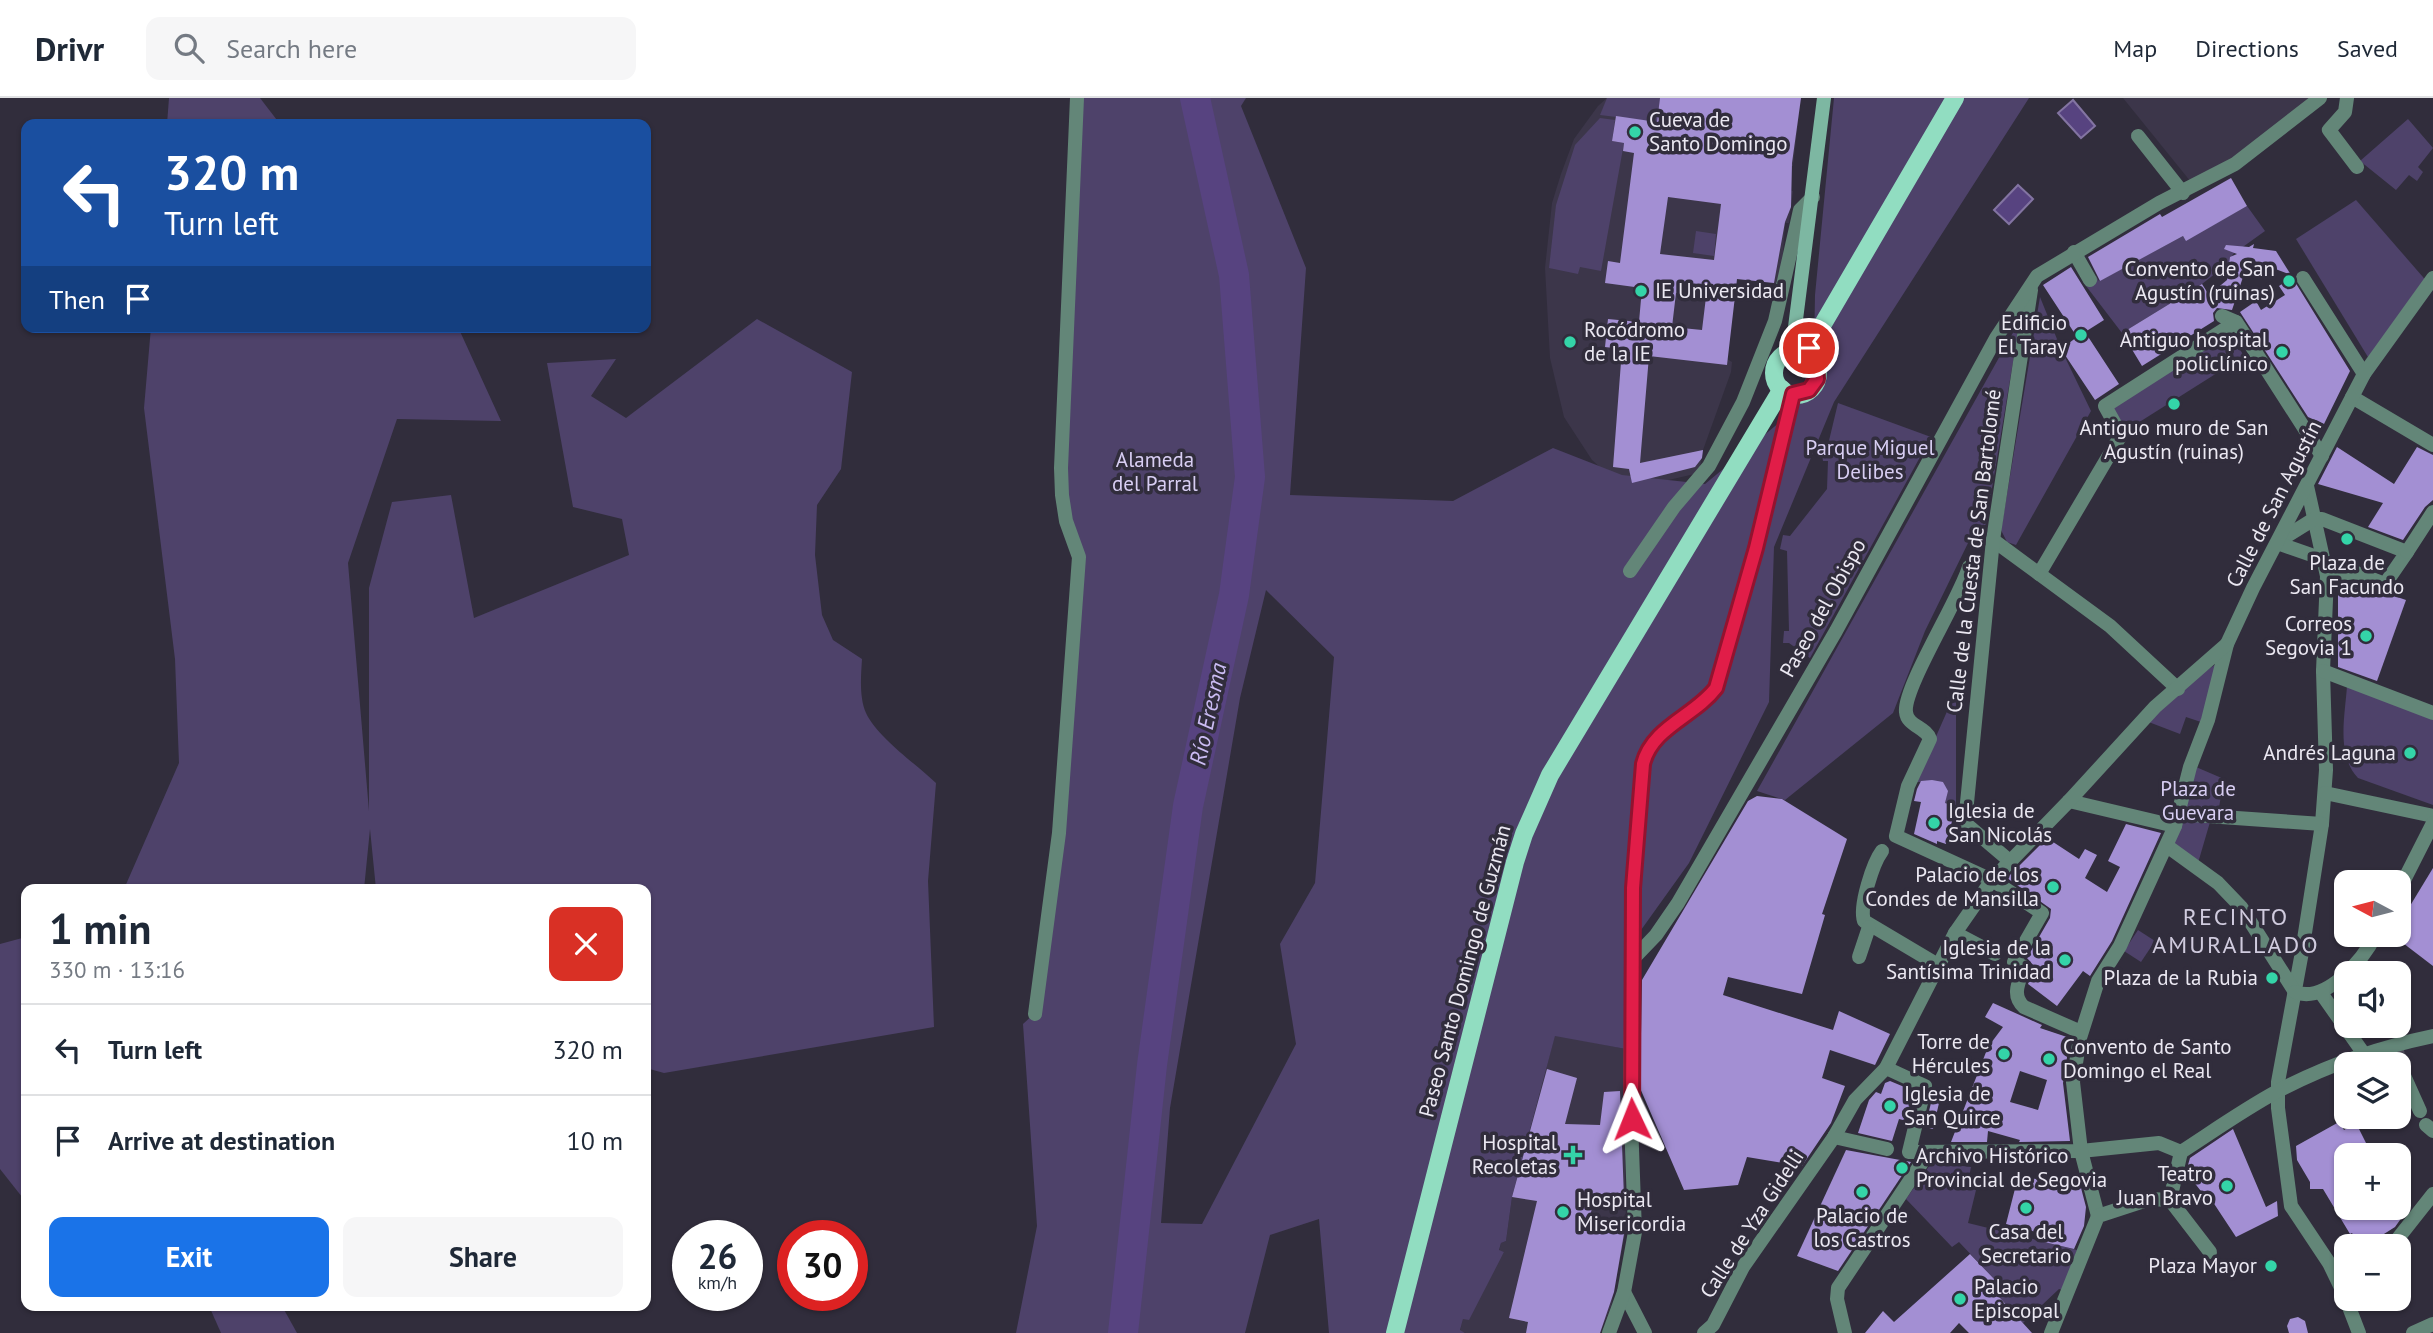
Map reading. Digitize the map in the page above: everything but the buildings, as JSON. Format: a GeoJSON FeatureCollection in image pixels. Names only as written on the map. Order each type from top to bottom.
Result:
{"type":"FeatureCollection","features":[{"type":"Feature","properties":{"kind":"main road"},"geometry":{"type":"LineString","coordinates":[[1799,352],[1816,365],[1817,379],[1809,390],[1787,392],[1776,380],[1776,364],[1781,357],[1799,352],[1955,98]]}},
{"type":"Feature","properties":{"kind":"main road","name":"Paseo Santo Domingo de Guzmán"},"geometry":{"type":"LineString","coordinates":[[1395,1333],[1475,1013],[1524,834],[1550,775],[1787,392]]}},
{"type":"Feature","properties":{"kind":"street"},"geometry":{"type":"LineString","coordinates":[[1035,1014],[1059,833],[1079,557],[1066,521],[1061,468],[1077,98]]}},
{"type":"Feature","properties":{"kind":"street"},"geometry":{"type":"LineString","coordinates":[[1799,352],[1824,98]]}},
{"type":"Feature","properties":{"kind":"street"},"geometry":{"type":"LineString","coordinates":[[2090,279],[2074,252],[2159,203],[2235,164],[2320,98]]}},
{"type":"Feature","properties":{"kind":"street"},"geometry":{"type":"LineString","coordinates":[[2347,98],[2345,112],[2325,125],[2357,167]]}},
{"type":"Feature","properties":{"kind":"street"},"geometry":{"type":"LineString","coordinates":[[2138,136],[2183,193]]}},
{"type":"Feature","properties":{"kind":"street"},"geometry":{"type":"LineString","coordinates":[[1629,571],[1714,455],[1743,402],[1769,338],[1800,210],[1813,197]]}},
{"type":"Feature","properties":{"kind":"street","name":"Paseo del Obispo"},"geometry":{"type":"LineString","coordinates":[[1632,960],[1656,935],[1678,903],[1836,631],[1996,338],[2042,271],[2074,252]]}},
{"type":"Feature","properties":{"kind":"street"},"geometry":{"type":"LineString","coordinates":[[2304,278],[2364,374]]}},
{"type":"Feature","properties":{"kind":"street","name":"Calle de San Agustín"},"geometry":{"type":"LineString","coordinates":[[2177,820],[2190,767],[2208,720],[2227,645],[2364,374],[2433,278]]}},
{"type":"Feature","properties":{"kind":"street","name":"Calle de la Cuesta de San Bartolomé"},"geometry":{"type":"LineString","coordinates":[[2011,862],[1965,823],[1993,540],[2031,285]]}},
{"type":"Feature","properties":{"kind":"street"},"geometry":{"type":"LineString","coordinates":[[2039,574],[2121,435],[2105,405],[2229,319],[2322,456]]}},
{"type":"Feature","properties":{"kind":"street"},"geometry":{"type":"LineString","coordinates":[[1609,1333],[1624,1292],[1635,1232],[1630,1093],[1633,888],[1644,758],[1657,739],[1708,699],[1716,688],[1756,548],[1787,392]]}},
{"type":"Feature","properties":{"kind":"street"},"geometry":{"type":"LineString","coordinates":[[2352,397],[2432,442]]}},
{"type":"Feature","properties":{"kind":"street"},"geometry":{"type":"LineString","coordinates":[[2307,486],[2327,576],[2323,671],[2325,793],[2301,958],[2277,1091],[2291,1206],[2334,1270]]}},
{"type":"Feature","properties":{"kind":"street"},"geometry":{"type":"LineString","coordinates":[[2327,576],[2354,572],[2385,584],[2433,512]]}},
{"type":"Feature","properties":{"kind":"street"},"geometry":{"type":"LineString","coordinates":[[2277,543],[2314,519],[2330,520],[2407,552]]}},
{"type":"Feature","properties":{"kind":"street"},"geometry":{"type":"LineString","coordinates":[[1993,540],[2110,626],[2178,689]]}},
{"type":"Feature","properties":{"kind":"street"},"geometry":{"type":"LineString","coordinates":[[2277,543],[2323,559]]}},
{"type":"Feature","properties":{"kind":"street"},"geometry":{"type":"LineString","coordinates":[[1969,567],[1951,612],[1915,680],[1905,709],[1908,719],[1927,732],[1930,739],[1908,786],[1894,838],[1992,880],[2042,913],[2014,962],[2024,967],[2016,992],[2021,1005],[2081,1032]]}},
{"type":"Feature","properties":{"kind":"street","name":"Calle de Yza Gidelli"},"geometry":{"type":"LineString","coordinates":[[1704,1333],[1713,1325],[1743,1268],[1834,1137],[1861,1092],[1886,1068],[1955,933],[1992,880],[2155,707],[2227,645]]}},
{"type":"Feature","properties":{"kind":"street"},"geometry":{"type":"LineString","coordinates":[[2323,671],[2433,713]]}},
{"type":"Feature","properties":{"kind":"street"},"geometry":{"type":"LineString","coordinates":[[2325,793],[2433,816]]}},
{"type":"Feature","properties":{"kind":"street"},"geometry":{"type":"LineString","coordinates":[[2069,801],[2177,820],[2214,817],[2322,824]]}},
{"type":"Feature","properties":{"kind":"street"},"geometry":{"type":"LineString","coordinates":[[2051,1333],[2098,1216],[2081,1151],[2073,1082],[2081,1032],[2098,981],[2120,946],[2177,820]]}},
{"type":"Feature","properties":{"kind":"street"},"geometry":{"type":"LineString","coordinates":[[2409,870],[2433,822]]}},
{"type":"Feature","properties":{"kind":"street"},"geometry":{"type":"LineString","coordinates":[[2167,846],[2218,883],[2241,907],[2294,992],[2308,996],[2321,992],[2361,960],[2368,947]]}},
{"type":"Feature","properties":{"kind":"street"},"geometry":{"type":"LineString","coordinates":[[1882,851],[1871,874],[1862,911],[1864,921],[1869,927],[1938,965]]}},
{"type":"Feature","properties":{"kind":"street"},"geometry":{"type":"LineString","coordinates":[[1859,957],[1869,927]]}},
{"type":"Feature","properties":{"kind":"street"},"geometry":{"type":"LineString","coordinates":[[1955,933],[1994,954]]}},
{"type":"Feature","properties":{"kind":"street"},"geometry":{"type":"LineString","coordinates":[[2321,992],[2363,1052]]}},
{"type":"Feature","properties":{"kind":"street"},"geometry":{"type":"LineString","coordinates":[[2371,1052],[2433,1036]]}},
{"type":"Feature","properties":{"kind":"street"},"geometry":{"type":"LineString","coordinates":[[2170,1200],[2180,1159],[2277,1091],[2334,1067]]}},
{"type":"Feature","properties":{"kind":"street"},"geometry":{"type":"LineString","coordinates":[[1886,1068],[1925,1086],[1909,1152],[2000,1154],[2081,1151],[2159,1143],[2180,1159]]}},
{"type":"Feature","properties":{"kind":"street"},"geometry":{"type":"LineString","coordinates":[[2411,1091],[2426,1122]]}},
{"type":"Feature","properties":{"kind":"street"},"geometry":{"type":"LineString","coordinates":[[1834,1137],[1886,1149]]}},
{"type":"Feature","properties":{"kind":"street"},"geometry":{"type":"LineString","coordinates":[[1845,1333],[1838,1288],[1929,1152]]}},
{"type":"Feature","properties":{"kind":"street"},"geometry":{"type":"LineString","coordinates":[[2401,1234],[2433,1194]]}},
{"type":"Feature","properties":{"kind":"street"},"geometry":{"type":"LineString","coordinates":[[2098,1216],[2150,1199],[2170,1200],[2210,1252]]}},
{"type":"Feature","properties":{"kind":"street"},"geometry":{"type":"LineString","coordinates":[[1624,1292],[1645,1333]]}},
{"type":"Feature","properties":{"kind":"street"},"geometry":{"type":"LineString","coordinates":[[2352,1311],[2359,1333]]}},
{"type":"Feature","properties":{"kind":"street"},"geometry":{"type":"LineString","coordinates":[[2413,1333],[2433,1324]]}},
{"type":"Feature","properties":{"kind":"shaded area","name":"IE Universidad"},"geometry":{"type":"Polygon","coordinates":[[[1607,98],[1801,98],[1793,166],[1790,166],[1788,190],[1793,191],[1789,223],[1785,223],[1781,284],[1737,279],[1727,359],[1732,362],[1731,372],[1703,450],[1699,473],[1625,490],[1592,460],[1564,417],[1550,358],[1545,268],[1552,203],[1561,174],[1574,139],[1607,98]]]}},
{"type":"Feature","properties":{"kind":"shaded area"},"geometry":{"type":"Polygon","coordinates":[[[2123,98],[2320,98],[2195,187],[2123,98]]]}},
{"type":"Feature","properties":{"kind":"shaded area"},"geometry":{"type":"Polygon","coordinates":[[[2073,100],[2095,126],[2081,138],[2058,113],[2073,100]]]}},
{"type":"Feature","properties":{"kind":"shaded area"},"geometry":{"type":"Polygon","coordinates":[[[2018,185],[2033,199],[2009,224],[1994,210],[2018,185]]]}},
{"type":"Feature","properties":{"kind":"shaded area","name":"Hospital Recoletas"},"geometry":{"type":"Polygon","coordinates":[[[1555,1035],[1626,1049],[1626,1228],[1611,1306],[1600,1333],[1466,1333],[1460,1331],[1463,1318],[1504,1252],[1499,1251],[1501,1243],[1506,1241],[1512,1197],[1555,1035]]]}},
{"type":"Feature","properties":{"kind":"shaded area"},"geometry":{"type":"Polygon","coordinates":[[[1133,1240],[1137,1333],[1110,1333],[1133,1240]]]}},
{"type":"Feature","properties":{"kind":"green space"},"geometry":{"type":"Polygon","coordinates":[[[169,98],[260,98],[276,119],[167,119],[169,98]]]}},
{"type":"Feature","properties":{"kind":"green space","name":"Alameda del Parral"},"geometry":{"type":"Polygon","coordinates":[[[1077,98],[1246,98],[1241,106],[1306,268],[1290,495],[1453,501],[1553,448],[1622,475],[1705,484],[1797,408],[1814,349],[1815,295],[1834,98],[2029,98],[1834,402],[1774,547],[1769,702],[1689,863],[1631,944],[1626,1049],[1555,1036],[1512,1197],[1506,1241],[1501,1243],[1499,1250],[1504,1252],[1469,1320],[1463,1319],[1460,1330],[1465,1333],[1329,1333],[1319,1219],[1270,1235],[1245,1333],[1137,1333],[1133,1243],[1110,1333],[1016,1333],[1037,1226],[1023,1024],[1035,1013],[1079,557],[1066,521],[1077,98]],[[1266,590],[1240,698],[1170,1108],[1161,1223],[1202,1224],[1296,1044],[1280,944],[1315,883],[1334,657],[1266,590]]]}},
{"type":"Feature","properties":{"kind":"green space"},"geometry":{"type":"Polygon","coordinates":[[[1607,98],[1660,98],[1657,122],[1600,115],[1607,98]]]}},
{"type":"Feature","properties":{"kind":"green space"},"geometry":{"type":"Polygon","coordinates":[[[1600,118],[1615,120],[1612,141],[1624,143],[1601,271],[1580,267],[1578,274],[1549,268],[1556,205],[1575,145],[1600,118]]]}},
{"type":"Feature","properties":{"kind":"green space"},"geometry":{"type":"Polygon","coordinates":[[[2408,119],[2433,148],[2418,167],[2423,172],[2417,181],[2409,175],[2396,190],[2360,161],[2408,119]]]}},
{"type":"Feature","properties":{"kind":"green space"},"geometry":{"type":"Polygon","coordinates":[[[2356,200],[2429,284],[2371,362],[2296,239],[2356,200]]]}},
{"type":"Feature","properties":{"kind":"green space"},"geometry":{"type":"Polygon","coordinates":[[[2247,206],[2265,231],[2233,254],[2230,262],[2202,284],[2122,333],[2083,282],[2096,276],[2099,281],[2183,236],[2186,240],[2247,206]]]}},
{"type":"Feature","properties":{"kind":"green space"},"geometry":{"type":"Polygon","coordinates":[[[1696,231],[1716,234],[1714,256],[1693,253],[1696,231]]]}},
{"type":"Feature","properties":{"kind":"green space"},"geometry":{"type":"Polygon","coordinates":[[[2040,297],[2091,411],[2016,545],[2007,542],[2001,530],[2040,297]]]}},
{"type":"Feature","properties":{"kind":"green space"},"geometry":{"type":"Polygon","coordinates":[[[757,319],[852,372],[841,469],[817,505],[815,555],[822,615],[833,640],[862,659],[862,700],[871,722],[888,741],[936,783],[928,881],[934,1027],[664,1073],[651,1069],[651,884],[376,884],[370,829],[364,884],[126,884],[179,763],[175,659],[144,408],[150,333],[461,333],[501,421],[397,419],[348,563],[369,811],[369,588],[392,502],[451,495],[474,618],[629,555],[622,519],[573,507],[547,363],[616,359],[591,396],[626,418],[757,319]]]}},
{"type":"Feature","properties":{"kind":"green space"},"geometry":{"type":"Polygon","coordinates":[[[2020,320],[1986,524],[1969,541],[1925,631],[1893,713],[1785,800],[1757,791],[2020,320]]]}},
{"type":"Feature","properties":{"kind":"green space"},"geometry":{"type":"Polygon","coordinates":[[[2227,329],[2244,356],[2122,433],[2105,406],[2227,329]]]}},
{"type":"Feature","properties":{"kind":"green space","name":"Parque Miguel Delibes"},"geometry":{"type":"Polygon","coordinates":[[[1838,403],[1931,437],[1810,658],[1789,643],[1783,643],[1784,631],[1789,631],[1787,551],[1780,549],[1783,535],[1790,536],[1827,489],[1828,461],[1823,461],[1821,449],[1827,449],[1838,403]]]}},
{"type":"Feature","properties":{"kind":"green space"},"geometry":{"type":"Polygon","coordinates":[[[2216,664],[2204,723],[2186,717],[2180,734],[2146,721],[2176,692],[2216,664]]]}},
{"type":"Feature","properties":{"kind":"green space"},"geometry":{"type":"Polygon","coordinates":[[[2347,686],[2433,719],[2433,805],[2358,778],[2351,769],[2344,747],[2347,686]]]}},
{"type":"Feature","properties":{"kind":"green space"},"geometry":{"type":"Polygon","coordinates":[[[1956,691],[1956,806],[1945,803],[1947,792],[1943,782],[1916,782],[1956,691]]]}},
{"type":"Feature","properties":{"kind":"green space","name":"Plaza de Guevara"},"geometry":{"type":"Polygon","coordinates":[[[2189,764],[2224,779],[2218,813],[2210,822],[2198,863],[2169,852],[2168,822],[2189,764]]]}},
{"type":"Feature","properties":{"kind":"green space"},"geometry":{"type":"Polygon","coordinates":[[[2138,930],[2155,941],[2141,962],[2124,951],[2138,930]]]}},
{"type":"Feature","properties":{"kind":"green space"},"geometry":{"type":"Polygon","coordinates":[[[21,938],[21,1196],[0,1169],[0,944],[21,938]]]}},
{"type":"Feature","properties":{"kind":"green space"},"geometry":{"type":"Polygon","coordinates":[[[1932,1162],[1971,1167],[1968,1183],[1977,1186],[1968,1223],[2077,1250],[2062,1290],[2059,1289],[2023,1323],[1991,1288],[1997,1282],[1959,1242],[1952,1247],[1906,1199],[1932,1162]]]}},
{"type":"Feature","properties":{"kind":"green space"},"geometry":{"type":"Polygon","coordinates":[[[211,1311],[285,1311],[297,1333],[221,1333],[211,1311]]]}},
{"type":"Feature","properties":{"kind":"waterway","name":"Río Eresma"},"geometry":{"type":"LineString","coordinates":[[1123,1333],[1152,1065],[1188,806],[1234,595],[1250,477],[1234,275],[1195,98]]}},
{"type":"Feature","properties":{"kind":"tunnel"},"geometry":{"type":"LineString","coordinates":[[2396,1047],[2397,1052]]}},
{"type":"Feature","properties":{"kind":"place","name":"Cueva de Santo Domingo"},"geometry":{"type":"Point","coordinates":[1635,132]}},
{"type":"Feature","properties":{"kind":"place","name":"Convento de San Agustín (ruinas)"},"geometry":{"type":"Point","coordinates":[2289,281]}},
{"type":"Feature","properties":{"kind":"place","name":"IE Universidad"},"geometry":{"type":"Point","coordinates":[1641,291]}},
{"type":"Feature","properties":{"kind":"place","name":"Edificio El Taray"},"geometry":{"type":"Point","coordinates":[2081,335]}},
{"type":"Feature","properties":{"kind":"place","name":"Rocódromo de la IE"},"geometry":{"type":"Point","coordinates":[1570,342]}},
{"type":"Feature","properties":{"kind":"place","name":"Antiguo hospital policlínico"},"geometry":{"type":"Point","coordinates":[2282,352]}},
{"type":"Feature","properties":{"kind":"place","name":"Antiguo muro de San Agustín (ruinas)"},"geometry":{"type":"Point","coordinates":[2174,404]}},
{"type":"Feature","properties":{"kind":"place","name":"Plaza de San Facundo"},"geometry":{"type":"Point","coordinates":[2347,539]}},
{"type":"Feature","properties":{"kind":"place","name":"Correos Segovia 1"},"geometry":{"type":"Point","coordinates":[2366,636]}},
{"type":"Feature","properties":{"kind":"place","name":"Andrés Laguna"},"geometry":{"type":"Point","coordinates":[2410,753]}},
{"type":"Feature","properties":{"kind":"place","name":"Iglesia de San Nicolás"},"geometry":{"type":"Point","coordinates":[1934,823]}},
{"type":"Feature","properties":{"kind":"place","name":"Palacio de los Condes de Mansilla"},"geometry":{"type":"Point","coordinates":[2053,887]}},
{"type":"Feature","properties":{"kind":"place","name":"Iglesia de la Santísima Trinidad"},"geometry":{"type":"Point","coordinates":[2065,960]}},
{"type":"Feature","properties":{"kind":"place","name":"Plaza de la Rubia"},"geometry":{"type":"Point","coordinates":[2272,978]}},
{"type":"Feature","properties":{"kind":"place","name":"Torre de Hércules"},"geometry":{"type":"Point","coordinates":[2004,1054]}},
{"type":"Feature","properties":{"kind":"place","name":"Convento de Santo Domingo el Real"},"geometry":{"type":"Point","coordinates":[2049,1059]}},
{"type":"Feature","properties":{"kind":"place","name":"Iglesia de San Quirce"},"geometry":{"type":"Point","coordinates":[1890,1106]}},
{"type":"Feature","properties":{"kind":"place","name":"Hospital Recoletas"},"geometry":{"type":"Point","coordinates":[1573,1155]}},
{"type":"Feature","properties":{"kind":"place","name":"Archivo Histórico Provincial de Segovia"},"geometry":{"type":"Point","coordinates":[1902,1168]}},
{"type":"Feature","properties":{"kind":"place","name":"Teatro Juan Bravo"},"geometry":{"type":"Point","coordinates":[2227,1186]}},
{"type":"Feature","properties":{"kind":"place","name":"Palacio de los Castros"},"geometry":{"type":"Point","coordinates":[1862,1192]}},
{"type":"Feature","properties":{"kind":"place","name":"Casa del Secretario"},"geometry":{"type":"Point","coordinates":[2026,1208]}},
{"type":"Feature","properties":{"kind":"place","name":"Hospital Misericordia"},"geometry":{"type":"Point","coordinates":[1563,1212]}},
{"type":"Feature","properties":{"kind":"place","name":"Plaza Mayor"},"geometry":{"type":"Point","coordinates":[2271,1266]}},
{"type":"Feature","properties":{"kind":"place","name":"Palacio Episcopal"},"geometry":{"type":"Point","coordinates":[1960,1299]}},
{"type":"Feature","properties":{"kind":"district","name":"RECINTO AMURALLADO"},"geometry":{"type":"Point","coordinates":[2236,931]}},
{"type":"Feature","properties":{"kind":"route"},"geometry":{"type":"LineString","coordinates":[[1632,1119],[1630,1093],[1633,888],[1643,764],[1647,752],[1657,739],[1676,721],[1708,699],[1716,688],[1756,548],[1793,394],[1809,390],[1817,379],[1816,365],[1806,353],[1809,348]]}}]}
